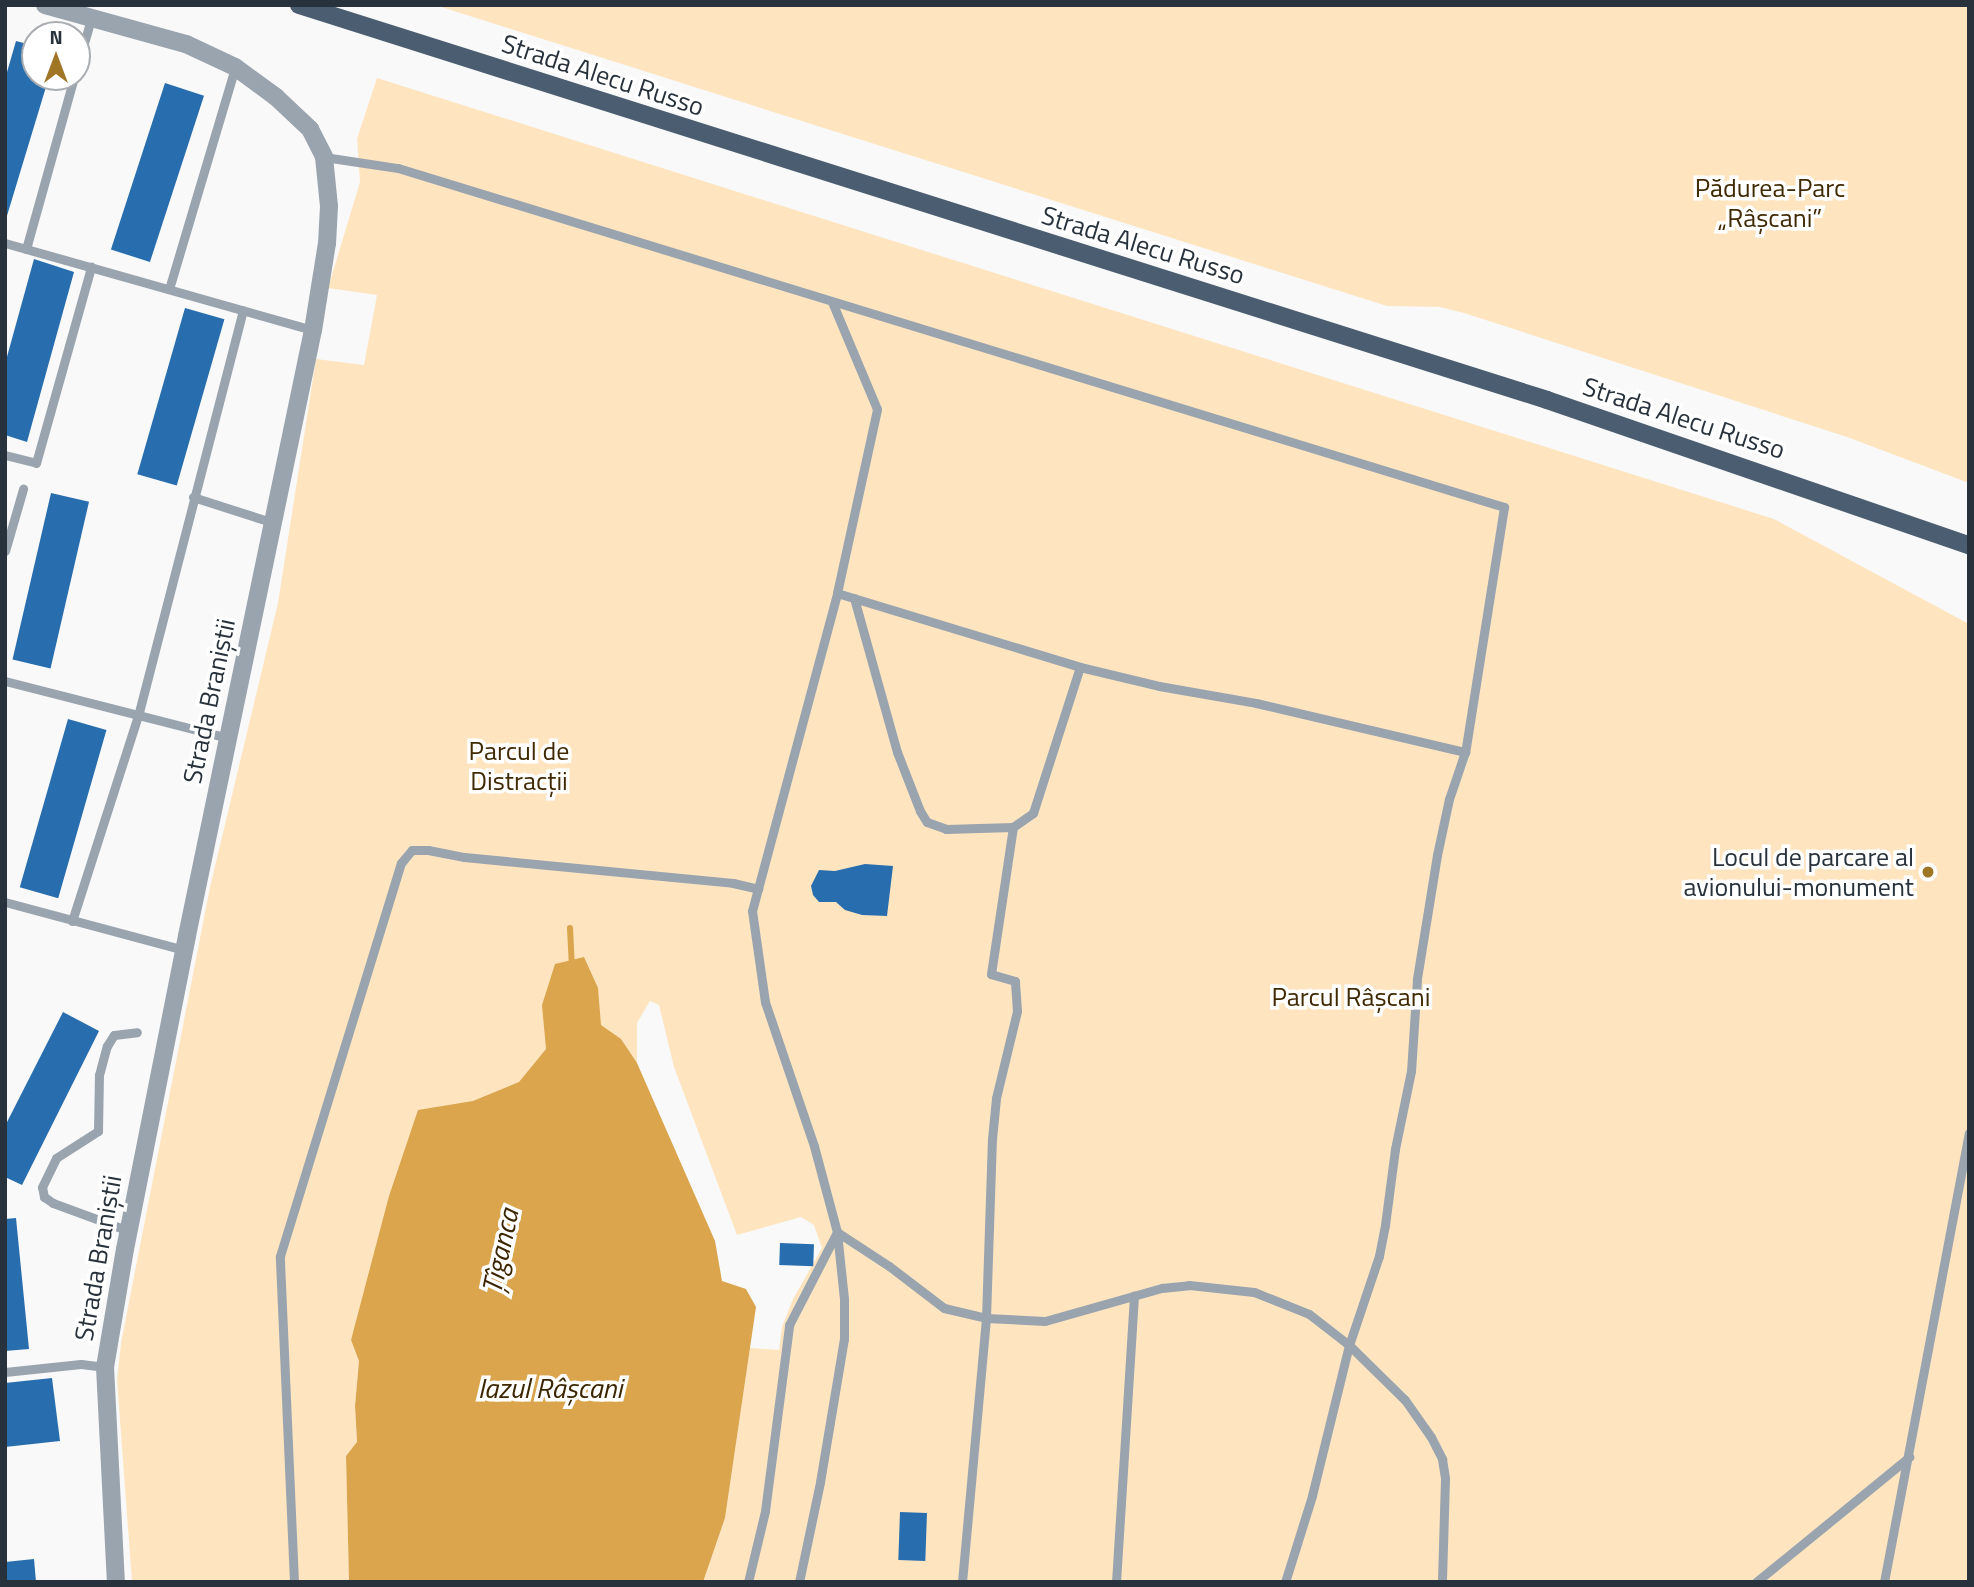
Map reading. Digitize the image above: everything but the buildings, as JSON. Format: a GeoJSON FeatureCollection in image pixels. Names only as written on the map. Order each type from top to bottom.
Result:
{"type":"FeatureCollection","features":[{"type":"Feature","properties":{"kind":"main road","name":"Strada Alecu Russo"},"geometry":{"type":"LineString","coordinates":[[299,5],[1547,400],[1969,545]]}},
{"type":"Feature","properties":{"kind":"main road"},"geometry":{"type":"LineString","coordinates":[[333,5],[360,24]]}},
{"type":"Feature","properties":{"kind":"street","name":"Strada Braniștii"},"geometry":{"type":"LineString","coordinates":[[45,5],[186,44],[235,68],[294,112],[310,129],[324,157],[328,218],[313,330],[184,950],[105,1367],[116,1582]]}},
{"type":"Feature","properties":{"kind":"lane"},"geometry":{"type":"LineString","coordinates":[[169,289],[235,68]]}},
{"type":"Feature","properties":{"kind":"lane"},"geometry":{"type":"LineString","coordinates":[[26,249],[70,91]]}},
{"type":"Feature","properties":{"kind":"lane"},"geometry":{"type":"LineString","coordinates":[[324,157],[398,168],[1504,507],[1465,752],[1449,799],[1437,855],[1417,979],[1411,1071],[1395,1149],[1379,1256],[1349,1345],[1312,1496],[1285,1582]]}},
{"type":"Feature","properties":{"kind":"lane"},"geometry":{"type":"LineString","coordinates":[[5,243],[313,330]]}},
{"type":"Feature","properties":{"kind":"lane"},"geometry":{"type":"LineString","coordinates":[[5,455],[36,463],[90,267]]}},
{"type":"Feature","properties":{"kind":"lane"},"geometry":{"type":"LineString","coordinates":[[799,1582],[820,1482],[844,1339],[837,1232],[814,1146],[765,1002],[753,934],[752,911],[837,593],[877,409],[832,302]]}},
{"type":"Feature","properties":{"kind":"lane"},"geometry":{"type":"LineString","coordinates":[[72,921],[138,716],[243,310]]}},
{"type":"Feature","properties":{"kind":"lane"},"geometry":{"type":"LineString","coordinates":[[5,551],[23,489]]}},
{"type":"Feature","properties":{"kind":"lane"},"geometry":{"type":"LineString","coordinates":[[193,497],[271,522]]}},
{"type":"Feature","properties":{"kind":"lane"},"geometry":{"type":"LineString","coordinates":[[837,593],[1080,667],[1159,686],[1256,702],[1465,752]]}},
{"type":"Feature","properties":{"kind":"lane"},"geometry":{"type":"LineString","coordinates":[[854,597],[897,752],[927,822],[946,829],[1013,827],[1033,813],[1080,667]]}},
{"type":"Feature","properties":{"kind":"lane"},"geometry":{"type":"LineString","coordinates":[[5,681],[229,738]]}},
{"type":"Feature","properties":{"kind":"lane"},"geometry":{"type":"LineString","coordinates":[[962,1582],[986,1318],[992,1139],[1003,1065],[1017,1011],[1015,981],[992,974],[1013,827]]}},
{"type":"Feature","properties":{"kind":"lane"},"geometry":{"type":"LineString","coordinates":[[294,1582],[280,1256],[401,863],[412,850],[428,850],[464,857],[733,883],[758,890]]}},
{"type":"Feature","properties":{"kind":"lane"},"geometry":{"type":"LineString","coordinates":[[5,902],[184,950]]}},
{"type":"Feature","properties":{"kind":"lane"},"geometry":{"type":"LineString","coordinates":[[129,1231],[53,1203],[44,1197],[42,1186],[56,1158],[98,1131],[99,1075],[107,1046],[114,1035],[137,1032]]}},
{"type":"Feature","properties":{"kind":"lane"},"geometry":{"type":"LineString","coordinates":[[1884,1582],[1969,1133]]}},
{"type":"Feature","properties":{"kind":"lane"},"geometry":{"type":"LineString","coordinates":[[837,1232],[890,1266],[944,1308],[986,1318],[1045,1321],[1134,1296],[1189,1285],[1254,1292],[1309,1314],[1349,1345],[1405,1400],[1432,1437],[1442,1460],[1446,1479],[1442,1582]]}},
{"type":"Feature","properties":{"kind":"lane"},"geometry":{"type":"LineString","coordinates":[[748,1582],[765,1511],[789,1325],[837,1232]]}},
{"type":"Feature","properties":{"kind":"lane"},"geometry":{"type":"LineString","coordinates":[[1116,1582],[1134,1296]]}},
{"type":"Feature","properties":{"kind":"lane"},"geometry":{"type":"LineString","coordinates":[[5,1372],[81,1364],[105,1367]]}},
{"type":"Feature","properties":{"kind":"lane"},"geometry":{"type":"LineString","coordinates":[[1756,1582],[1909,1456]]}},
{"type":"Feature","properties":{"kind":"green space","name":"Pădurea-Parc „Râșcani”"},"geometry":{"type":"Polygon","coordinates":[[[435,5],[1969,5],[1969,483],[1847,437],[1464,313],[1440,307],[1387,306],[435,5]]]}},
{"type":"Feature","properties":{"kind":"green space","name":"Parcul Râșcani"},"geometry":{"type":"Polygon","coordinates":[[[377,78],[1774,519],[1969,624],[1969,1582],[703,1582],[725,1518],[750,1348],[779,1350],[782,1327],[793,1299],[822,1248],[814,1225],[801,1217],[737,1235],[674,1067],[659,1005],[650,1001],[637,1023],[637,1063],[364,1300],[351,1340],[359,1361],[355,1406],[357,1443],[346,1456],[349,1582],[132,1582],[117,1380],[121,1343],[210,887],[278,603],[316,359],[364,365],[377,295],[328,288],[360,182],[357,139],[377,78]]]}},
{"type":"Feature","properties":{"kind":"water","name":"Iazul Râșcani"},"geometry":{"type":"Polygon","coordinates":[[[584,957],[598,988],[601,1025],[621,1039],[637,1063],[715,1241],[722,1281],[746,1289],[756,1307],[725,1518],[703,1582],[349,1582],[346,1456],[357,1442],[355,1406],[359,1361],[351,1340],[389,1196],[418,1110],[473,1101],[519,1082],[546,1049],[542,1005],[555,964],[584,957]]]}},
{"type":"Feature","properties":{"kind":"waterway","name":"Țîganca"},"geometry":{"type":"LineString","coordinates":[[570,928],[572,968]]}},
{"type":"Feature","properties":{"kind":"place","name":"Locul de parcare al avionului-monument"},"geometry":{"type":"Point","coordinates":[1928,872]}},
{"type":"Feature","properties":{"kind":"park label","name":"Parcul de Distracții"},"geometry":{"type":"Point","coordinates":[519,766]}}]}
